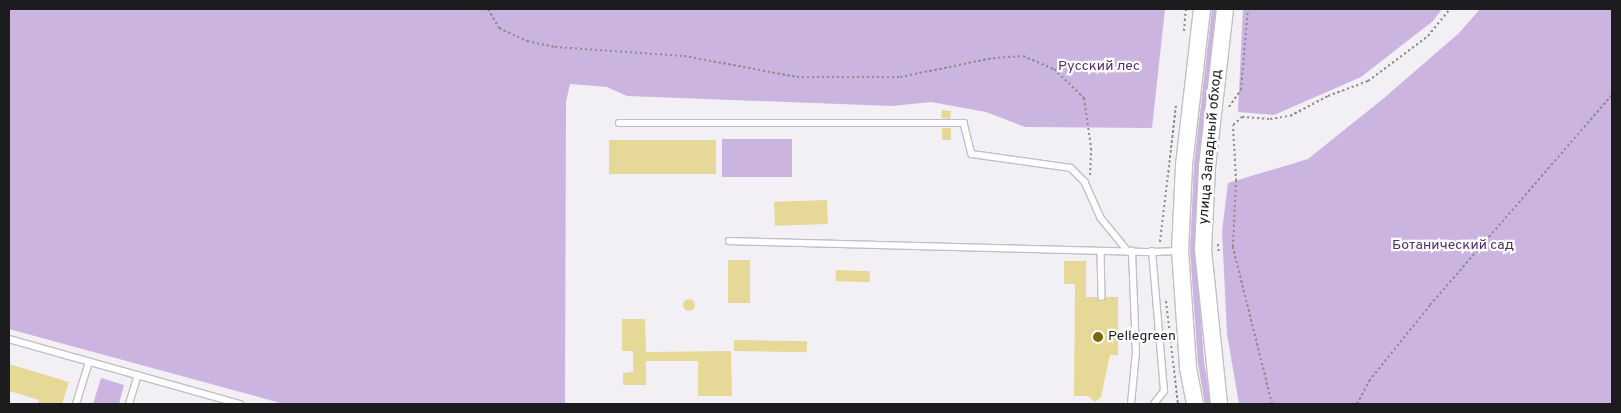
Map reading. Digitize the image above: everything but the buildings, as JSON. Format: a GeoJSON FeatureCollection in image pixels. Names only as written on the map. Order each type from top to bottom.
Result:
{"type":"FeatureCollection","features":[{"type":"Feature","properties":{"kind":"main road","name":"улица Западный обход"},"geometry":{"type":"LineString","coordinates":[[1195,404],[1188,366],[1180,251],[1184,166],[1202,9]]}},
{"type":"Feature","properties":{"kind":"main road","name":"улица Западный обход"},"geometry":{"type":"LineString","coordinates":[[1219,404],[1203,250],[1207,167],[1225,9]]}},
{"type":"Feature","properties":{"kind":"lane"},"geometry":{"type":"LineString","coordinates":[[619,123],[964,123],[972,154],[1071,168],[1085,182],[1101,218],[1130,251],[1136,352],[1131,404]]}},
{"type":"Feature","properties":{"kind":"lane"},"geometry":{"type":"LineString","coordinates":[[729,241],[1101,251],[1180,251]]}},
{"type":"Feature","properties":{"kind":"lane"},"geometry":{"type":"LineString","coordinates":[[1101,251],[1102,296]]}},
{"type":"Feature","properties":{"kind":"lane"},"geometry":{"type":"LineString","coordinates":[[1152,252],[1164,391],[1154,404]]}},
{"type":"Feature","properties":{"kind":"lane"},"geometry":{"type":"LineString","coordinates":[[9,339],[240,404]]}},
{"type":"Feature","properties":{"kind":"lane"},"geometry":{"type":"LineString","coordinates":[[76,404],[89,362]]}},
{"type":"Feature","properties":{"kind":"lane"},"geometry":{"type":"LineString","coordinates":[[129,404],[138,375]]}},
{"type":"Feature","properties":{"kind":"path"},"geometry":{"type":"LineString","coordinates":[[488,9],[500,28],[528,41],[556,47],[684,56],[797,77],[900,77],[993,58],[1023,56],[1054,69],[1084,98],[1091,148],[1092,196]]}},
{"type":"Feature","properties":{"kind":"path"},"geometry":{"type":"LineString","coordinates":[[1228,108],[1241,90],[1248,9]]}},
{"type":"Feature","properties":{"kind":"path"},"geometry":{"type":"LineString","coordinates":[[1272,404],[1233,247],[1236,181],[1233,125],[1242,118],[1270,120],[1290,116],[1328,96],[1368,81],[1428,36],[1450,9]]}},
{"type":"Feature","properties":{"kind":"path"},"geometry":{"type":"LineString","coordinates":[[1357,404],[1369,381],[1430,305],[1612,95]]}},
{"type":"Feature","properties":{"kind":"path"},"geometry":{"type":"LineString","coordinates":[[1218,234],[1219,263]]}},
{"type":"Feature","properties":{"kind":"green space","name":"Русский лес"},"geometry":{"type":"Polygon","coordinates":[[[9,9],[1165,9],[1152,128],[1025,127],[986,112],[931,102],[892,106],[627,96],[607,87],[570,84],[566,102],[565,404],[284,404],[9,329],[9,9]]]}},
{"type":"Feature","properties":{"kind":"green space"},"geometry":{"type":"Polygon","coordinates":[[[1212,9],[1218,9],[1196,250],[1204,362],[1211,404],[1205,404],[1198,364],[1190,250],[1194,165],[1212,9]]]}},
{"type":"Feature","properties":{"kind":"green space"},"geometry":{"type":"Polygon","coordinates":[[[1243,9],[1442,9],[1433,21],[1361,77],[1274,115],[1238,112],[1243,9]]]}},
{"type":"Feature","properties":{"kind":"green space","name":"Ботанический сад"},"geometry":{"type":"Polygon","coordinates":[[[1480,9],[1612,9],[1612,404],[1239,404],[1227,334],[1222,231],[1228,183],[1308,159],[1384,98],[1459,33],[1480,9]]]}},
{"type":"Feature","properties":{"kind":"green space"},"geometry":{"type":"Polygon","coordinates":[[[722,139],[792,139],[792,177],[722,177],[722,139]]]}},
{"type":"Feature","properties":{"kind":"green space"},"geometry":{"type":"Polygon","coordinates":[[[101,378],[124,385],[119,404],[93,404],[101,378]]]}},
{"type":"Feature","properties":{"kind":"place","name":"Pellegreen"},"geometry":{"type":"Point","coordinates":[1098,337]}}]}
